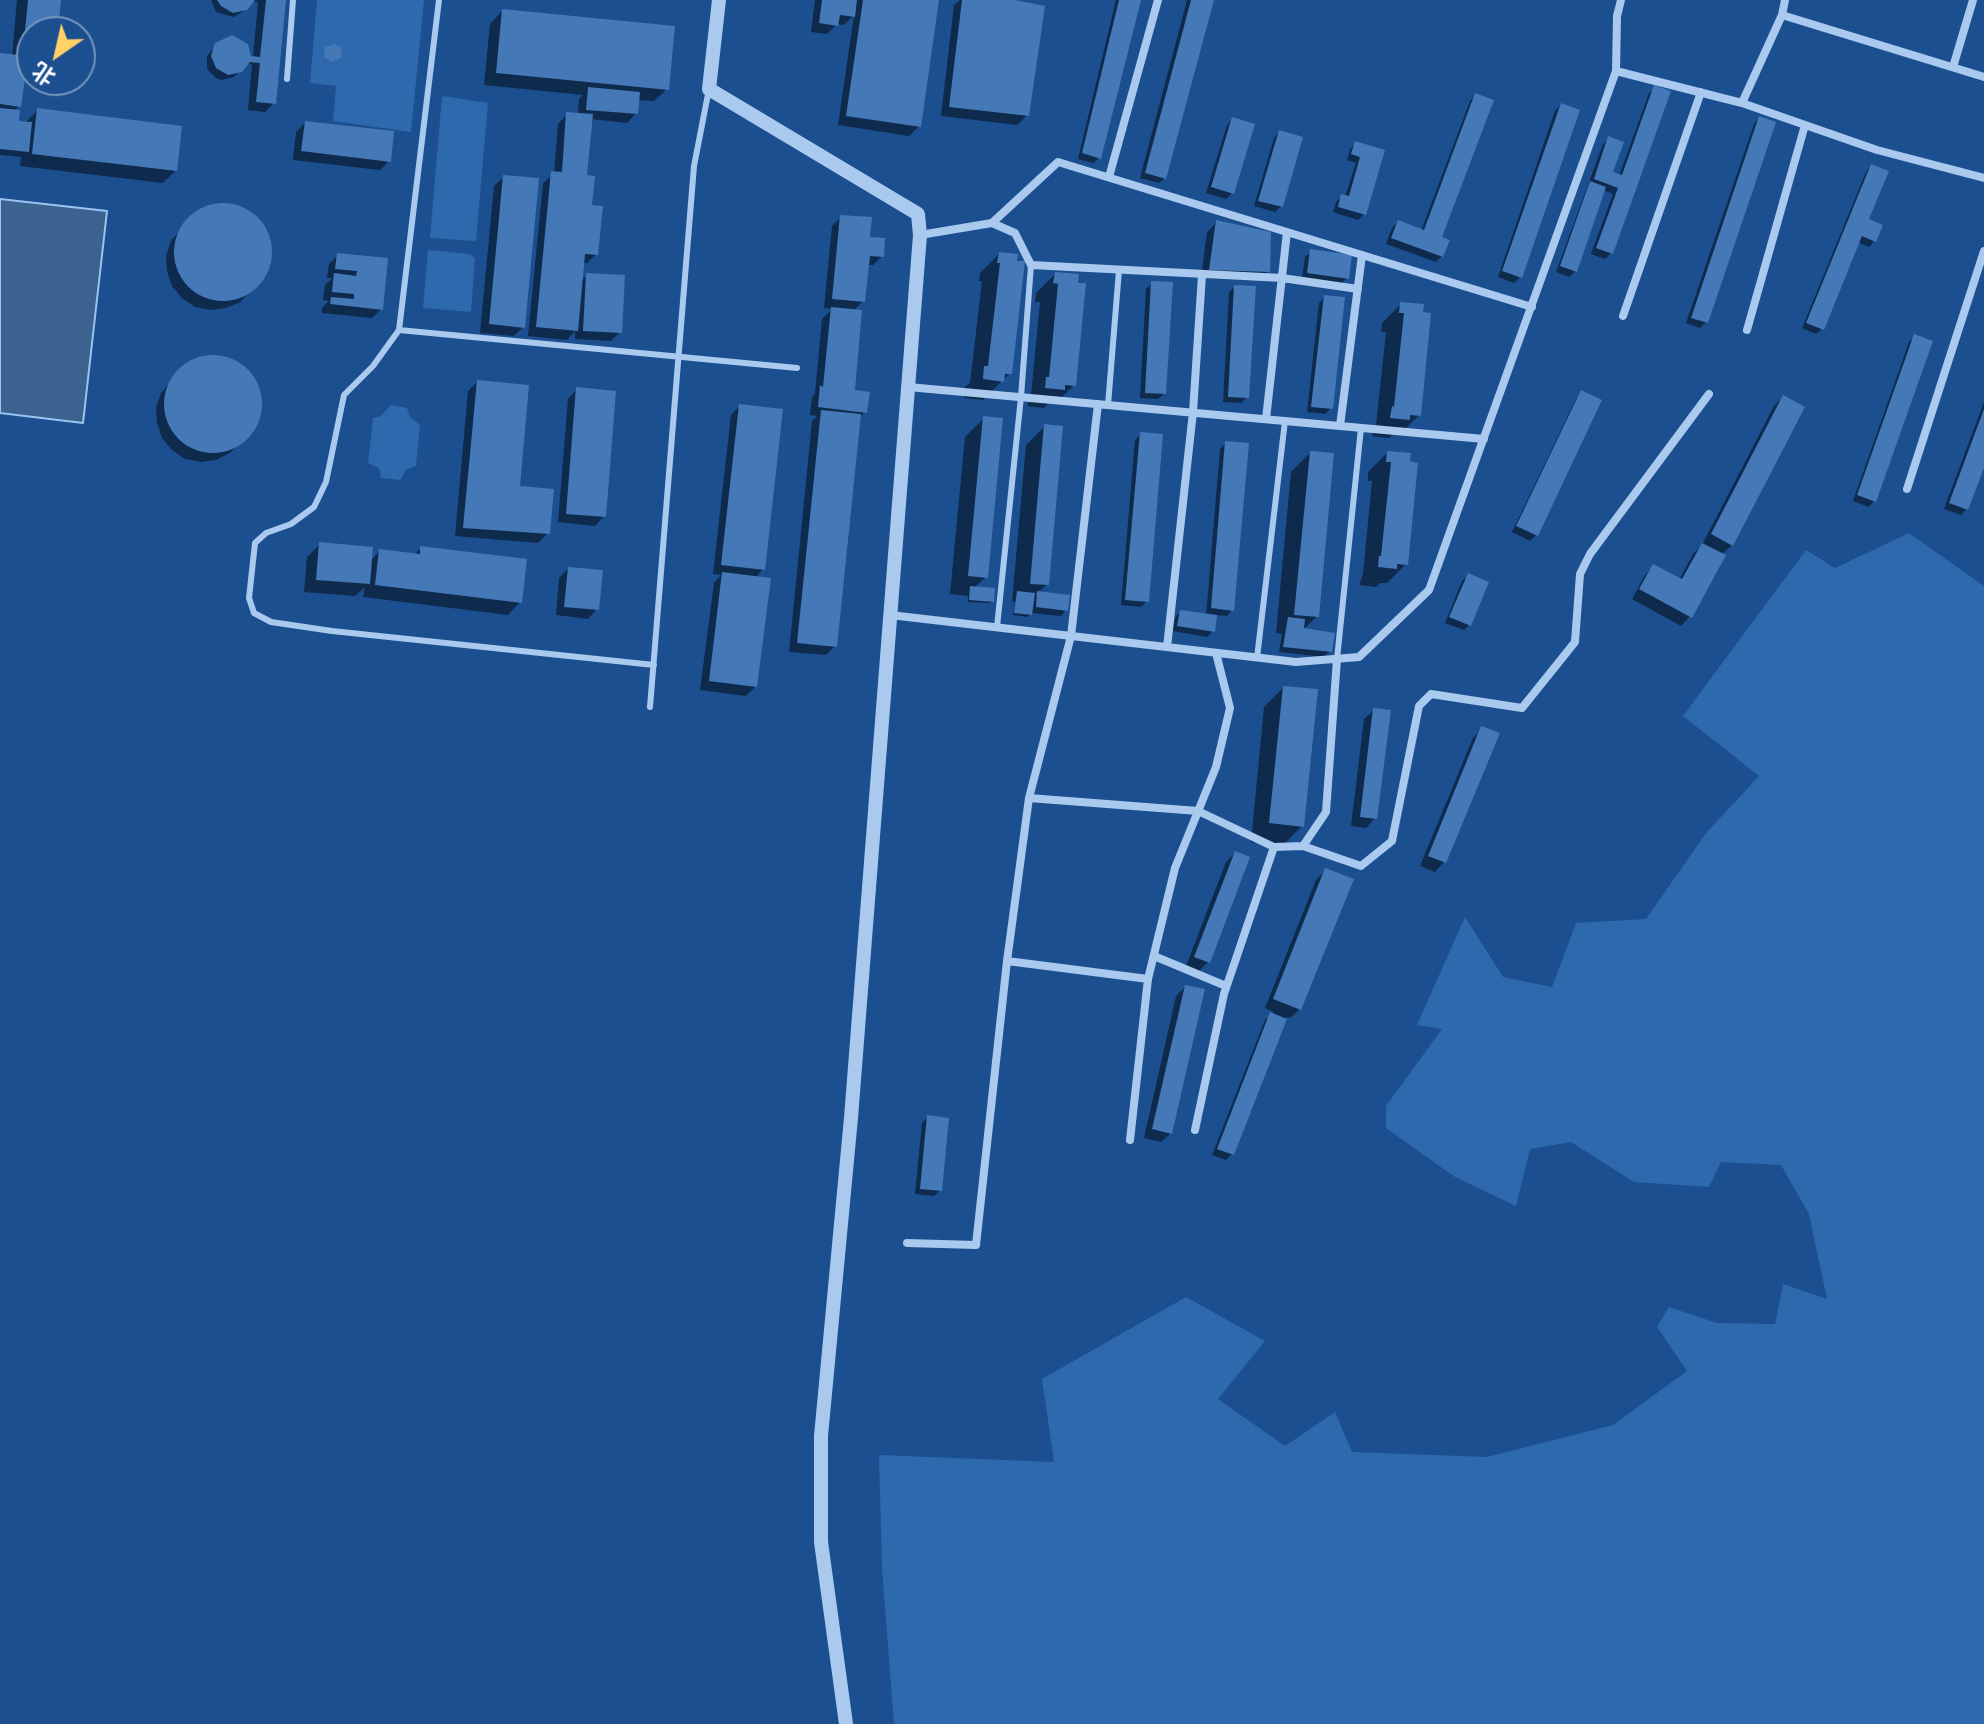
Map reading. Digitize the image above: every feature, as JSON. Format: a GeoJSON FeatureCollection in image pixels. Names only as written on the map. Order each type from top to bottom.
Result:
{"type":"FeatureCollection","features":[{"type":"Feature","properties":{"kind":"street"},"geometry":{"type":"LineString","coordinates":[[719,0],[709,89],[918,214],[920,235],[851,1118],[821,1436],[821,1542],[846,1724]]}},
{"type":"Feature","properties":{"kind":"street"},"geometry":{"type":"LineString","coordinates":[[1109,177],[1158,0]]}},
{"type":"Feature","properties":{"kind":"street"},"geometry":{"type":"LineString","coordinates":[[890,615],[1296,662],[1359,657],[1429,590],[1616,71],[1617,16],[1621,0]]}},
{"type":"Feature","properties":{"kind":"street"},"geometry":{"type":"LineString","coordinates":[[1742,103],[1782,15],[1785,0]]}},
{"type":"Feature","properties":{"kind":"street"},"geometry":{"type":"LineString","coordinates":[[1953,67],[1973,0]]}},
{"type":"Feature","properties":{"kind":"street"},"geometry":{"type":"LineString","coordinates":[[1782,15],[1984,77]]}},
{"type":"Feature","properties":{"kind":"street"},"geometry":{"type":"LineString","coordinates":[[1616,71],[1742,103],[1877,150],[1984,178]]}},
{"type":"Feature","properties":{"kind":"street"},"geometry":{"type":"LineString","coordinates":[[1623,316],[1701,92]]}},
{"type":"Feature","properties":{"kind":"street"},"geometry":{"type":"LineString","coordinates":[[1747,330],[1805,125]]}},
{"type":"Feature","properties":{"kind":"street"},"geometry":{"type":"LineString","coordinates":[[992,223],[1058,162],[1532,307]]}},
{"type":"Feature","properties":{"kind":"street"},"geometry":{"type":"LineString","coordinates":[[920,235],[992,223],[1015,233],[1031,265],[1282,278],[1358,289]]}},
{"type":"Feature","properties":{"kind":"street"},"geometry":{"type":"LineString","coordinates":[[1266,419],[1287,232]]}},
{"type":"Feature","properties":{"kind":"street"},"geometry":{"type":"LineString","coordinates":[[1907,489],[1984,251]]}},
{"type":"Feature","properties":{"kind":"street"},"geometry":{"type":"LineString","coordinates":[[1340,426],[1362,255]]}},
{"type":"Feature","properties":{"kind":"street"},"geometry":{"type":"LineString","coordinates":[[1167,647],[1193,412],[1202,275]]}},
{"type":"Feature","properties":{"kind":"street"},"geometry":{"type":"LineString","coordinates":[[908,387],[1484,439]]}},
{"type":"Feature","properties":{"kind":"street"},"geometry":{"type":"LineString","coordinates":[[1029,798],[1198,811],[1274,847],[1303,846],[1361,866],[1392,841],[1419,706],[1431,694],[1522,708],[1575,642],[1580,574],[1590,554],[1709,394]]}},
{"type":"Feature","properties":{"kind":"street"},"geometry":{"type":"LineString","coordinates":[[907,1243],[976,1245],[1007,961],[1029,798],[1071,636],[1103,405]]}},
{"type":"Feature","properties":{"kind":"street"},"geometry":{"type":"LineString","coordinates":[[1130,1140],[1148,979],[1175,868],[1216,767],[1230,708],[1216,653]]}},
{"type":"Feature","properties":{"kind":"street"},"geometry":{"type":"LineString","coordinates":[[1303,846],[1326,812],[1337,659]]}},
{"type":"Feature","properties":{"kind":"street"},"geometry":{"type":"LineString","coordinates":[[1195,1130],[1226,986],[1274,847]]}},
{"type":"Feature","properties":{"kind":"street"},"geometry":{"type":"LineString","coordinates":[[1154,956],[1226,986]]}},
{"type":"Feature","properties":{"kind":"street"},"geometry":{"type":"LineString","coordinates":[[1007,961],[1148,979]]}},
{"type":"Feature","properties":{"kind":"lane"},"geometry":{"type":"LineString","coordinates":[[287,79],[293,0]]}},
{"type":"Feature","properties":{"kind":"lane"},"geometry":{"type":"LineString","coordinates":[[439,0],[399,330],[373,366],[344,395],[326,482],[314,507],[291,524],[266,533],[255,543],[249,598],[254,613],[271,622],[654,665]]}},
{"type":"Feature","properties":{"kind":"lane"},"geometry":{"type":"LineString","coordinates":[[650,707],[694,166],[709,89]]}},
{"type":"Feature","properties":{"kind":"lane"},"geometry":{"type":"LineString","coordinates":[[997,627],[1031,265]]}},
{"type":"Feature","properties":{"kind":"lane"},"geometry":{"type":"LineString","coordinates":[[1103,405],[1119,270]]}},
{"type":"Feature","properties":{"kind":"lane"},"geometry":{"type":"LineString","coordinates":[[399,330],[797,368]]}},
{"type":"Feature","properties":{"kind":"lane"},"geometry":{"type":"LineString","coordinates":[[1257,658],[1285,421]]}},
{"type":"Feature","properties":{"kind":"lane"},"geometry":{"type":"LineString","coordinates":[[1337,659],[1361,428]]}},
{"type":"Feature","properties":{"kind":"shaded area"},"geometry":{"type":"Polygon","coordinates":[[[317,0],[424,0],[411,132],[333,121],[336,86],[310,83],[317,0]]]}},
{"type":"Feature","properties":{"kind":"shaded area"},"geometry":{"type":"Polygon","coordinates":[[[442,96],[488,103],[476,241],[430,238],[442,96]]]}},
{"type":"Feature","properties":{"kind":"shaded area"},"geometry":{"type":"Polygon","coordinates":[[[0,199],[107,211],[83,423],[0,413],[0,199]]]}},
{"type":"Feature","properties":{"kind":"shaded area"},"geometry":{"type":"Polygon","coordinates":[[[428,250],[470,254],[475,258],[471,312],[423,308],[428,250]]]}},
{"type":"Feature","properties":{"kind":"shaded area"},"geometry":{"type":"Polygon","coordinates":[[[391,405],[407,408],[410,417],[420,425],[416,466],[406,470],[400,480],[381,478],[379,468],[368,463],[373,418],[381,416],[391,405]]]}},
{"type":"Feature","properties":{"kind":"shaded area"},"geometry":{"type":"Polygon","coordinates":[[[1909,533],[1984,586],[1984,1724],[894,1724],[882,1568],[879,1455],[1054,1462],[1042,1379],[1186,1297],[1265,1341],[1218,1399],[1285,1446],[1335,1412],[1352,1452],[1487,1457],[1613,1425],[1687,1371],[1657,1327],[1669,1307],[1717,1323],[1775,1324],[1783,1284],[1827,1299],[1809,1214],[1781,1165],[1721,1162],[1709,1187],[1634,1182],[1571,1142],[1530,1149],[1516,1206],[1455,1177],[1386,1128],[1386,1106],[1442,1029],[1417,1025],[1465,917],[1503,977],[1552,987],[1576,923],[1646,919],[1706,833],[1759,776],[1683,716],[1806,550],[1835,568],[1909,533]]]}},
{"type":"Feature","properties":{"kind":"building"},"geometry":{"type":"Polygon","coordinates":[[[28,0],[61,0],[60,16],[26,16],[28,0]]]}},
{"type":"Feature","properties":{"kind":"building"},"geometry":{"type":"Polygon","coordinates":[[[217,0],[255,0],[247,10],[233,13],[217,0]]]}},
{"type":"Feature","properties":{"kind":"building"},"geometry":{"type":"Polygon","coordinates":[[[266,0],[286,0],[276,104],[256,102],[260,63],[250,62],[242,72],[228,75],[216,68],[211,56],[215,43],[232,35],[248,44],[251,56],[260,57],[266,0]]]}},
{"type":"Feature","properties":{"kind":"building"},"geometry":{"type":"Polygon","coordinates":[[[822,0],[857,0],[855,17],[840,15],[838,26],[819,23],[822,0]]]}},
{"type":"Feature","properties":{"kind":"building"},"geometry":{"type":"Polygon","coordinates":[[[863,0],[939,0],[921,127],[846,116],[863,0]]]}},
{"type":"Feature","properties":{"kind":"building"},"geometry":{"type":"Polygon","coordinates":[[[962,0],[1015,0],[1045,6],[1029,116],[949,107],[962,0]]]}},
{"type":"Feature","properties":{"kind":"building"},"geometry":{"type":"Polygon","coordinates":[[[1119,0],[1141,0],[1101,159],[1082,153],[1119,0]]]}},
{"type":"Feature","properties":{"kind":"building"},"geometry":{"type":"Polygon","coordinates":[[[1191,0],[1214,0],[1166,179],[1145,173],[1191,0]]]}},
{"type":"Feature","properties":{"kind":"building"},"geometry":{"type":"Polygon","coordinates":[[[502,9],[675,26],[669,90],[496,73],[502,9]]]}},
{"type":"Feature","properties":{"kind":"building"},"geometry":{"type":"Polygon","coordinates":[[[335,44],[341,48],[342,57],[332,62],[324,57],[325,47],[335,44]]]}},
{"type":"Feature","properties":{"kind":"building"},"geometry":{"type":"Polygon","coordinates":[[[0,53],[16,55],[16,96],[23,96],[21,107],[0,104],[0,53]]]}},
{"type":"Feature","properties":{"kind":"building"},"geometry":{"type":"Polygon","coordinates":[[[1654,85],[1671,91],[1613,254],[1596,248],[1618,188],[1594,179],[1608,136],[1624,142],[1613,172],[1622,175],[1654,85]]]}},
{"type":"Feature","properties":{"kind":"building"},"geometry":{"type":"Polygon","coordinates":[[[588,87],[640,92],[638,114],[586,110],[588,87]]]}},
{"type":"Feature","properties":{"kind":"building"},"geometry":{"type":"Polygon","coordinates":[[[1475,93],[1494,100],[1442,237],[1450,240],[1443,257],[1391,238],[1398,220],[1424,230],[1475,93]]]}},
{"type":"Feature","properties":{"kind":"building"},"geometry":{"type":"Polygon","coordinates":[[[1561,103],[1580,110],[1522,278],[1502,271],[1561,103]]]}},
{"type":"Feature","properties":{"kind":"building"},"geometry":{"type":"Polygon","coordinates":[[[0,108],[20,110],[19,121],[32,122],[29,152],[0,149],[0,108]]]}},
{"type":"Feature","properties":{"kind":"building"},"geometry":{"type":"Polygon","coordinates":[[[37,108],[182,126],[177,171],[32,154],[37,108]]]}},
{"type":"Feature","properties":{"kind":"building"},"geometry":{"type":"Polygon","coordinates":[[[566,112],[593,114],[587,175],[595,176],[592,205],[603,206],[598,255],[585,254],[578,331],[536,327],[551,171],[562,172],[566,112]]]}},
{"type":"Feature","properties":{"kind":"building"},"geometry":{"type":"Polygon","coordinates":[[[1759,116],[1776,122],[1708,323],[1691,318],[1759,116]]]}},
{"type":"Feature","properties":{"kind":"building"},"geometry":{"type":"Polygon","coordinates":[[[1232,117],[1255,124],[1234,194],[1211,187],[1232,117]]]}},
{"type":"Feature","properties":{"kind":"building"},"geometry":{"type":"Polygon","coordinates":[[[305,121],[394,131],[391,162],[301,151],[305,121]]]}},
{"type":"Feature","properties":{"kind":"building"},"geometry":{"type":"Polygon","coordinates":[[[1279,130],[1303,137],[1283,207],[1258,201],[1279,130]]]}},
{"type":"Feature","properties":{"kind":"building"},"geometry":{"type":"Polygon","coordinates":[[[1355,141],[1385,150],[1366,215],[1338,207],[1341,194],[1349,196],[1360,157],[1351,154],[1355,141]]]}},
{"type":"Feature","properties":{"kind":"building"},"geometry":{"type":"Polygon","coordinates":[[[1871,164],[1889,171],[1869,219],[1883,225],[1876,242],[1862,236],[1824,330],[1806,323],[1871,164]]]}},
{"type":"Feature","properties":{"kind":"building"},"geometry":{"type":"Polygon","coordinates":[[[503,175],[539,178],[525,328],[489,324],[503,175]]]}},
{"type":"Feature","properties":{"kind":"building"},"geometry":{"type":"Polygon","coordinates":[[[1590,181],[1606,187],[1577,272],[1560,266],[1590,181]]]}},
{"type":"Feature","properties":{"kind":"building"},"geometry":{"type":"Polygon","coordinates":[[[223,203],[242,207],[257,218],[268,233],[272,252],[268,271],[257,286],[242,297],[223,301],[204,297],[189,286],[178,271],[174,252],[178,233],[189,218],[204,207],[223,203]]]}},
{"type":"Feature","properties":{"kind":"building"},"geometry":{"type":"Polygon","coordinates":[[[840,215],[872,217],[870,237],[885,238],[884,257],[870,256],[865,302],[832,299],[840,215]]]}},
{"type":"Feature","properties":{"kind":"building"},"geometry":{"type":"Polygon","coordinates":[[[1216,220],[1271,232],[1270,272],[1209,270],[1216,220]]]}},
{"type":"Feature","properties":{"kind":"building"},"geometry":{"type":"Polygon","coordinates":[[[1310,249],[1352,255],[1349,279],[1307,273],[1310,249]]]}},
{"type":"Feature","properties":{"kind":"building"},"geometry":{"type":"Polygon","coordinates":[[[999,252],[1018,254],[1017,261],[1025,261],[1012,374],[1005,374],[1004,382],[983,379],[984,366],[988,366],[999,252]]]}},
{"type":"Feature","properties":{"kind":"building"},"geometry":{"type":"Polygon","coordinates":[[[337,253],[388,258],[383,310],[330,304],[331,297],[354,299],[354,294],[332,292],[334,273],[356,276],[357,271],[335,269],[337,253]]]}},
{"type":"Feature","properties":{"kind":"building"},"geometry":{"type":"Polygon","coordinates":[[[1055,272],[1079,274],[1078,283],[1086,283],[1076,386],[1065,385],[1065,390],[1045,388],[1046,377],[1049,377],[1058,284],[1053,283],[1055,272]]]}},
{"type":"Feature","properties":{"kind":"building"},"geometry":{"type":"Polygon","coordinates":[[[586,273],[625,275],[622,333],[583,331],[586,273]]]}},
{"type":"Feature","properties":{"kind":"building"},"geometry":{"type":"Polygon","coordinates":[[[1151,281],[1173,282],[1166,394],[1145,393],[1151,281]]]}},
{"type":"Feature","properties":{"kind":"building"},"geometry":{"type":"Polygon","coordinates":[[[1234,285],[1256,286],[1249,398],[1228,397],[1234,285]]]}},
{"type":"Feature","properties":{"kind":"building"},"geometry":{"type":"Polygon","coordinates":[[[1324,295],[1345,297],[1333,409],[1311,407],[1324,295]]]}},
{"type":"Feature","properties":{"kind":"building"},"geometry":{"type":"Polygon","coordinates":[[[1400,302],[1424,304],[1423,312],[1431,313],[1421,416],[1410,415],[1410,420],[1390,418],[1394,407],[1404,313],[1399,313],[1400,302]]]}},
{"type":"Feature","properties":{"kind":"building"},"geometry":{"type":"Polygon","coordinates":[[[831,307],[862,310],[855,390],[870,392],[867,413],[818,407],[831,307]]]}},
{"type":"Feature","properties":{"kind":"building"},"geometry":{"type":"Polygon","coordinates":[[[1914,334],[1933,341],[1876,502],[1857,495],[1914,334]]]}},
{"type":"Feature","properties":{"kind":"building"},"geometry":{"type":"Polygon","coordinates":[[[213,355],[232,359],[247,370],[258,385],[262,404],[258,423],[247,438],[232,449],[213,453],[194,449],[179,438],[168,423],[164,404],[168,385],[179,370],[194,359],[213,355]]]}},
{"type":"Feature","properties":{"kind":"building"},"geometry":{"type":"Polygon","coordinates":[[[477,380],[529,385],[520,486],[554,489],[550,534],[463,528],[477,380]]]}},
{"type":"Feature","properties":{"kind":"building"},"geometry":{"type":"Polygon","coordinates":[[[576,387],[616,391],[606,517],[566,514],[576,387]]]}},
{"type":"Feature","properties":{"kind":"building"},"geometry":{"type":"Polygon","coordinates":[[[1581,390],[1602,400],[1538,536],[1516,526],[1581,390]]]}},
{"type":"Feature","properties":{"kind":"building"},"geometry":{"type":"Polygon","coordinates":[[[1783,395],[1805,407],[1733,546],[1711,534],[1783,395]]]}},
{"type":"Feature","properties":{"kind":"building"},"geometry":{"type":"Polygon","coordinates":[[[739,404],[783,409],[765,570],[721,565],[739,404]]]}},
{"type":"Feature","properties":{"kind":"building"},"geometry":{"type":"Polygon","coordinates":[[[1984,409],[1984,468],[1968,510],[1949,503],[1984,409]]]}},
{"type":"Feature","properties":{"kind":"building"},"geometry":{"type":"Polygon","coordinates":[[[821,410],[861,414],[837,647],[797,643],[821,410]]]}},
{"type":"Feature","properties":{"kind":"building"},"geometry":{"type":"Polygon","coordinates":[[[983,416],[1003,418],[988,578],[968,576],[983,416]]]}},
{"type":"Feature","properties":{"kind":"building"},"geometry":{"type":"Polygon","coordinates":[[[1044,424],[1063,426],[1049,585],[1030,584],[1044,424]]]}},
{"type":"Feature","properties":{"kind":"building"},"geometry":{"type":"Polygon","coordinates":[[[1140,432],[1163,434],[1149,602],[1125,600],[1140,432]]]}},
{"type":"Feature","properties":{"kind":"building"},"geometry":{"type":"Polygon","coordinates":[[[1225,441],[1249,443],[1234,611],[1211,608],[1225,441]]]}},
{"type":"Feature","properties":{"kind":"building"},"geometry":{"type":"Polygon","coordinates":[[[1310,451],[1334,453],[1319,617],[1294,615],[1310,451]]]}},
{"type":"Feature","properties":{"kind":"building"},"geometry":{"type":"Polygon","coordinates":[[[1387,451],[1411,453],[1410,461],[1418,463],[1408,565],[1397,564],[1397,569],[1378,567],[1391,462],[1386,462],[1387,451]]]}},
{"type":"Feature","properties":{"kind":"building"},"geometry":{"type":"Polygon","coordinates":[[[319,542],[373,547],[370,584],[316,580],[319,542]]]}},
{"type":"Feature","properties":{"kind":"building"},"geometry":{"type":"Polygon","coordinates":[[[1702,543],[1726,555],[1692,618],[1639,589],[1653,564],[1682,579],[1702,543]]]}},
{"type":"Feature","properties":{"kind":"building"},"geometry":{"type":"Polygon","coordinates":[[[420,546],[527,559],[522,603],[375,585],[379,549],[420,554],[420,546]]]}},
{"type":"Feature","properties":{"kind":"building"},"geometry":{"type":"Polygon","coordinates":[[[568,567],[603,570],[599,610],[564,607],[568,567]]]}},
{"type":"Feature","properties":{"kind":"building"},"geometry":{"type":"Polygon","coordinates":[[[722,572],[771,578],[757,687],[709,681],[722,572]]]}},
{"type":"Feature","properties":{"kind":"building"},"geometry":{"type":"Polygon","coordinates":[[[1468,573],[1489,582],[1471,626],[1449,617],[1468,573]]]}},
{"type":"Feature","properties":{"kind":"building"},"geometry":{"type":"Polygon","coordinates":[[[970,586],[995,588],[994,602],[969,600],[970,586]]]}},
{"type":"Feature","properties":{"kind":"building"},"geometry":{"type":"Polygon","coordinates":[[[1017,591],[1035,593],[1032,615],[1014,613],[1017,591]]]}},
{"type":"Feature","properties":{"kind":"building"},"geometry":{"type":"Polygon","coordinates":[[[1037,591],[1070,595],[1068,611],[1036,607],[1037,591]]]}},
{"type":"Feature","properties":{"kind":"building"},"geometry":{"type":"Polygon","coordinates":[[[1180,610],[1217,615],[1215,632],[1177,626],[1180,610]]]}},
{"type":"Feature","properties":{"kind":"building"},"geometry":{"type":"Polygon","coordinates":[[[1288,617],[1305,619],[1304,628],[1335,633],[1332,652],[1283,647],[1288,617]]]}},
{"type":"Feature","properties":{"kind":"building"},"geometry":{"type":"Polygon","coordinates":[[[1283,686],[1318,689],[1304,827],[1269,823],[1283,686]]]}},
{"type":"Feature","properties":{"kind":"building"},"geometry":{"type":"Polygon","coordinates":[[[1373,708],[1391,710],[1377,819],[1360,817],[1373,708]]]}},
{"type":"Feature","properties":{"kind":"building"},"geometry":{"type":"Polygon","coordinates":[[[1481,726],[1500,733],[1446,863],[1428,856],[1481,726]]]}},
{"type":"Feature","properties":{"kind":"building"},"geometry":{"type":"Polygon","coordinates":[[[1235,851],[1250,857],[1210,963],[1194,957],[1235,851]]]}},
{"type":"Feature","properties":{"kind":"building"},"geometry":{"type":"Polygon","coordinates":[[[1325,868],[1354,879],[1301,1010],[1273,999],[1325,868]]]}},
{"type":"Feature","properties":{"kind":"building"},"geometry":{"type":"Polygon","coordinates":[[[1185,985],[1205,989],[1172,1134],[1152,1129],[1185,985]]]}},
{"type":"Feature","properties":{"kind":"building"},"geometry":{"type":"Polygon","coordinates":[[[1270,1012],[1287,1019],[1234,1155],[1217,1149],[1270,1012]]]}},
{"type":"Feature","properties":{"kind":"building"},"geometry":{"type":"Polygon","coordinates":[[[927,1115],[949,1118],[942,1191],[920,1189],[927,1115]]]}}]}
